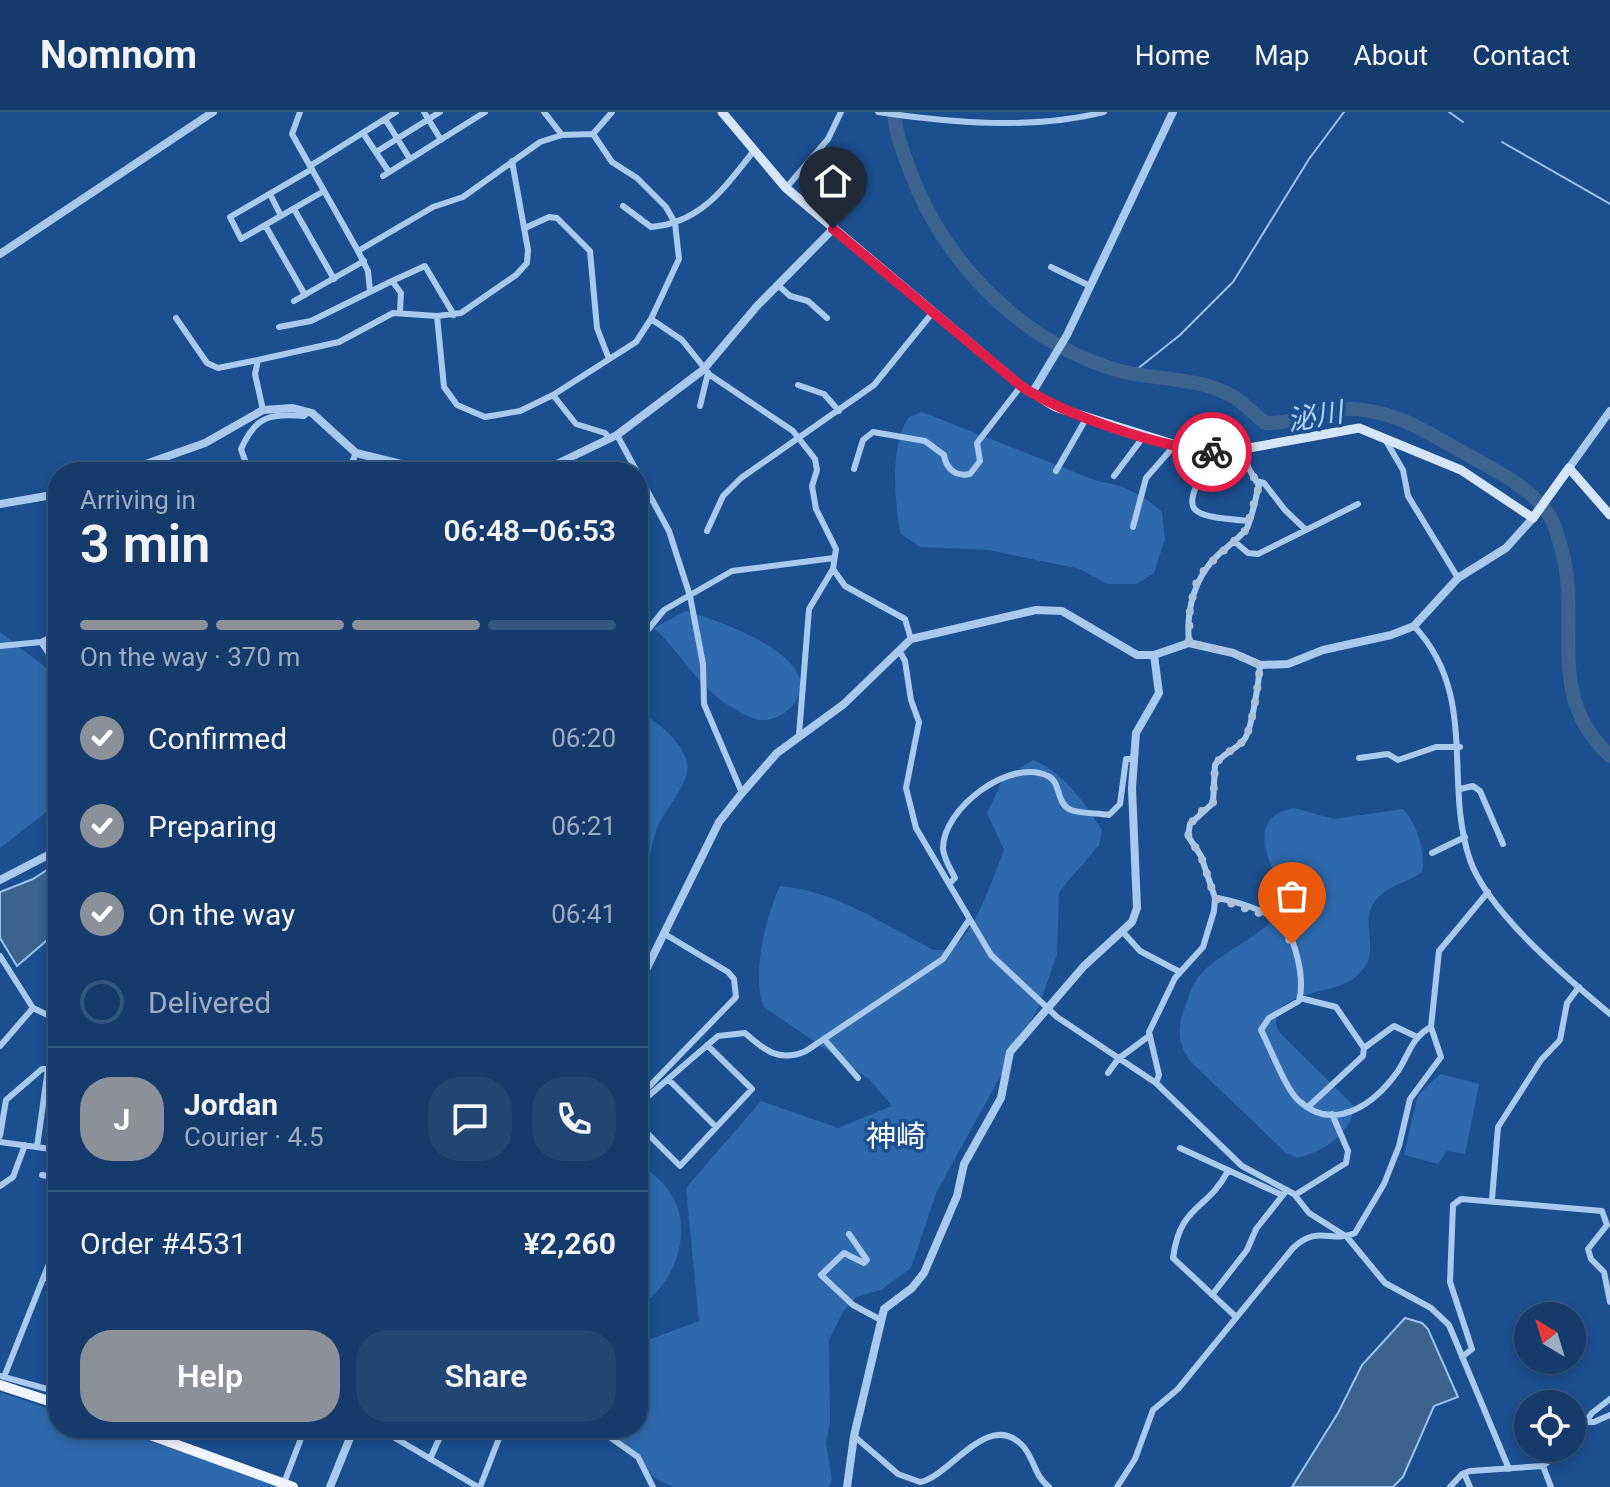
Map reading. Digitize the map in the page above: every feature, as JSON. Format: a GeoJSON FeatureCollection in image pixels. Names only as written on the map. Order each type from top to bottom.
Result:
{"type":"FeatureCollection","features":[{"type":"Feature","properties":{"kind":"main road"},"geometry":{"type":"LineString","coordinates":[[722,112],[786,188],[1021,386],[1055,407],[1175,445],[1211,452],[1359,428],[1383,435],[1461,470],[1534,516],[1569,468],[1610,515]]}},
{"type":"Feature","properties":{"kind":"main road"},"geometry":{"type":"LineString","coordinates":[[1,1379],[48,1398]]}},
{"type":"Feature","properties":{"kind":"main road"},"geometry":{"type":"LineString","coordinates":[[159,1438],[288,1485]]}},
{"type":"Feature","properties":{"kind":"street"},"geometry":{"type":"LineString","coordinates":[[0,254],[213,112]]}},
{"type":"Feature","properties":{"kind":"street"},"geometry":{"type":"LineString","coordinates":[[300,112],[292,134],[364,261],[370,291]]}},
{"type":"Feature","properties":{"kind":"street"},"geometry":{"type":"LineString","coordinates":[[324,191],[241,239],[230,217],[396,112]]}},
{"type":"Feature","properties":{"kind":"street"},"geometry":{"type":"LineString","coordinates":[[424,112],[441,140]]}},
{"type":"Feature","properties":{"kind":"street"},"geometry":{"type":"LineString","coordinates":[[376,152],[440,112]]}},
{"type":"Feature","properties":{"kind":"street"},"geometry":{"type":"LineString","coordinates":[[363,133],[386,174],[474,115],[485,112]]}},
{"type":"Feature","properties":{"kind":"street"},"geometry":{"type":"LineString","coordinates":[[544,112],[562,135]]}},
{"type":"Feature","properties":{"kind":"street"},"geometry":{"type":"LineString","coordinates":[[358,251],[433,207],[463,197],[540,142],[562,135],[593,134],[612,112]]}},
{"type":"Feature","properties":{"kind":"street"},"geometry":{"type":"LineString","coordinates":[[786,188],[828,139],[841,112]]}},
{"type":"Feature","properties":{"kind":"street"},"geometry":{"type":"LineString","coordinates":[[879,112],[1018,123],[1075,119],[1104,112]]}},
{"type":"Feature","properties":{"kind":"street"},"geometry":{"type":"LineString","coordinates":[[1032,393],[1067,335],[1088,285],[1173,112]]}},
{"type":"Feature","properties":{"kind":"street"},"geometry":{"type":"LineString","coordinates":[[385,119],[410,159]]}},
{"type":"Feature","properties":{"kind":"street"},"geometry":{"type":"LineString","coordinates":[[437,316],[440,372],[444,387],[457,405],[471,414],[498,416],[520,411],[553,395],[636,342],[651,319],[679,259],[675,223],[666,207],[637,178],[612,162],[593,134]]}},
{"type":"Feature","properties":{"kind":"street"},"geometry":{"type":"LineString","coordinates":[[623,206],[651,227],[675,223],[711,204],[753,152]]}},
{"type":"Feature","properties":{"kind":"street"},"geometry":{"type":"LineString","coordinates":[[176,318],[207,363],[218,368],[339,342],[400,311],[454,315],[516,275],[527,263],[525,228],[512,161]]}},
{"type":"Feature","properties":{"kind":"street"},"geometry":{"type":"LineString","coordinates":[[270,194],[281,216]]}},
{"type":"Feature","properties":{"kind":"street"},"geometry":{"type":"LineString","coordinates":[[294,209],[334,279]]}},
{"type":"Feature","properties":{"kind":"street"},"geometry":{"type":"LineString","coordinates":[[525,228],[549,217],[557,218],[590,251],[597,328],[609,359]]}},
{"type":"Feature","properties":{"kind":"street"},"geometry":{"type":"LineString","coordinates":[[265,225],[305,295]]}},
{"type":"Feature","properties":{"kind":"street"},"geometry":{"type":"LineString","coordinates":[[561,462],[614,437],[706,372],[778,285],[833,229]]}},
{"type":"Feature","properties":{"kind":"street"},"geometry":{"type":"LineString","coordinates":[[294,301],[364,261]]}},
{"type":"Feature","properties":{"kind":"street"},"geometry":{"type":"LineString","coordinates":[[279,327],[292,328],[311,321],[425,266],[454,315]]}},
{"type":"Feature","properties":{"kind":"street"},"geometry":{"type":"LineString","coordinates":[[1051,267],[1088,285]]}},
{"type":"Feature","properties":{"kind":"street"},"geometry":{"type":"LineString","coordinates":[[392,281],[401,293],[400,311]]}},
{"type":"Feature","properties":{"kind":"street"},"geometry":{"type":"LineString","coordinates":[[778,285],[790,296],[808,301],[827,318]]}},
{"type":"Feature","properties":{"kind":"street"},"geometry":{"type":"LineString","coordinates":[[707,531],[723,496],[741,478],[874,385],[933,312]]}},
{"type":"Feature","properties":{"kind":"street"},"geometry":{"type":"LineString","coordinates":[[651,319],[682,340],[706,372],[800,438],[815,459],[817,470],[812,486],[816,509],[834,537],[834,558],[833,569],[809,609],[799,735]]}},
{"type":"Feature","properties":{"kind":"street"},"geometry":{"type":"LineString","coordinates":[[258,360],[255,374],[263,410]]}},
{"type":"Feature","properties":{"kind":"street"},"geometry":{"type":"LineString","coordinates":[[700,406],[706,372]]}},
{"type":"Feature","properties":{"kind":"street"},"geometry":{"type":"LineString","coordinates":[[798,385],[824,394],[839,411]]}},
{"type":"Feature","properties":{"kind":"street"},"geometry":{"type":"LineString","coordinates":[[854,469],[863,440],[873,432],[925,441],[944,455],[945,463],[952,471],[970,474],[980,461],[977,443],[1021,386]]}},
{"type":"Feature","properties":{"kind":"street"},"geometry":{"type":"LineString","coordinates":[[553,395],[576,424],[614,437],[630,462]]}},
{"type":"Feature","properties":{"kind":"street"},"geometry":{"type":"LineString","coordinates":[[151,462],[205,443],[263,410],[293,408],[308,412],[356,453],[393,462]]}},
{"type":"Feature","properties":{"kind":"street"},"geometry":{"type":"LineString","coordinates":[[1569,468],[1610,411]]}},
{"type":"Feature","properties":{"kind":"street"},"geometry":{"type":"LineString","coordinates":[[246,462],[241,449],[251,427],[260,420],[304,416],[308,412]]}},
{"type":"Feature","properties":{"kind":"street"},"geometry":{"type":"LineString","coordinates":[[1056,471],[1087,417]]}},
{"type":"Feature","properties":{"kind":"street"},"geometry":{"type":"LineString","coordinates":[[1383,435],[1403,470],[1408,496],[1458,578]]}},
{"type":"Feature","properties":{"kind":"street"},"geometry":{"type":"LineString","coordinates":[[1114,476],[1144,436]]}},
{"type":"Feature","properties":{"kind":"street"},"geometry":{"type":"LineString","coordinates":[[1133,527],[1146,478],[1175,445]]}},
{"type":"Feature","properties":{"kind":"street"},"geometry":{"type":"LineString","coordinates":[[1189,643],[1190,607],[1196,584],[1206,567],[1246,530],[1259,486],[1238,450]]}},
{"type":"Feature","properties":{"kind":"street"},"geometry":{"type":"LineString","coordinates":[[1211,452],[1190,496],[1192,507],[1198,513],[1249,521]]}},
{"type":"Feature","properties":{"kind":"street"},"geometry":{"type":"LineString","coordinates":[[352,462],[356,453]]}},
{"type":"Feature","properties":{"kind":"street"},"geometry":{"type":"LineString","coordinates":[[1256,481],[1264,483],[1306,530]]}},
{"type":"Feature","properties":{"kind":"street"},"geometry":{"type":"LineString","coordinates":[[648,492],[669,531],[690,596],[703,664],[704,704],[742,793]]}},
{"type":"Feature","properties":{"kind":"street"},"geometry":{"type":"LineString","coordinates":[[0,504],[48,496]]}},
{"type":"Feature","properties":{"kind":"street"},"geometry":{"type":"LineString","coordinates":[[1234,541],[1248,553],[1258,554],[1358,504]]}},
{"type":"Feature","properties":{"kind":"street"},"geometry":{"type":"LineString","coordinates":[[648,965],[719,822],[742,793],[799,735],[844,704],[911,639],[1036,610],[1062,611],[1137,655],[1154,655],[1189,643],[1233,653],[1260,665],[1288,664],[1323,650],[1391,635],[1414,626],[1458,578],[1506,548],[1534,516]]}},
{"type":"Feature","properties":{"kind":"street"},"geometry":{"type":"LineString","coordinates":[[648,630],[664,610],[732,571],[834,558]]}},
{"type":"Feature","properties":{"kind":"street"},"geometry":{"type":"LineString","coordinates":[[833,569],[845,586],[905,619],[911,639]]}},
{"type":"Feature","properties":{"kind":"street"},"geometry":{"type":"LineString","coordinates":[[1414,626],[1447,678],[1460,747],[1465,837],[1473,868],[1488,892],[1539,953],[1610,1014]]}},
{"type":"Feature","properties":{"kind":"street"},"geometry":{"type":"LineString","coordinates":[[0,646],[48,639]]}},
{"type":"Feature","properties":{"kind":"street"},"geometry":{"type":"LineString","coordinates":[[41,642],[48,652]]}},
{"type":"Feature","properties":{"kind":"street"},"geometry":{"type":"LineString","coordinates":[[899,650],[905,661],[911,700],[919,722],[906,788],[916,828],[997,962],[1083,1037],[1156,1083],[1242,1166],[1284,1193]]}},
{"type":"Feature","properties":{"kind":"street"},"geometry":{"type":"LineString","coordinates":[[847,1487],[854,1436],[884,1309],[912,1288],[924,1273],[957,1196],[964,1164],[1001,1098],[1010,1052],[1084,966],[1123,932],[1137,908],[1132,803],[1134,759],[1136,733],[1159,693],[1154,655]]}},
{"type":"Feature","properties":{"kind":"street"},"geometry":{"type":"LineString","coordinates":[[1108,1073],[1118,1059],[1149,1036],[1180,972],[1203,947],[1215,898],[1201,856],[1188,836],[1190,824],[1213,803],[1215,765],[1244,739],[1252,703],[1258,696],[1260,665]]}},
{"type":"Feature","properties":{"kind":"street"},"geometry":{"type":"LineString","coordinates":[[1359,758],[1388,754],[1398,760],[1436,747],[1460,747]]}},
{"type":"Feature","properties":{"kind":"street"},"geometry":{"type":"LineString","coordinates":[[949,884],[955,878],[943,847],[955,813],[1001,777],[1047,775],[1054,781],[1059,798],[1070,810],[1109,815],[1120,804],[1126,759],[1134,759]]}},
{"type":"Feature","properties":{"kind":"street"},"geometry":{"type":"LineString","coordinates":[[1460,789],[1473,786],[1480,791],[1503,844]]}},
{"type":"Feature","properties":{"kind":"street"},"geometry":{"type":"LineString","coordinates":[[1432,853],[1465,837]]}},
{"type":"Feature","properties":{"kind":"street"},"geometry":{"type":"LineString","coordinates":[[0,880],[48,855]]}},
{"type":"Feature","properties":{"kind":"street"},"geometry":{"type":"LineString","coordinates":[[1117,1487],[1135,1459],[1153,1410],[1185,1380],[1235,1316],[1303,1238],[1314,1234],[1347,1237],[1355,1233],[1384,1184],[1399,1146],[1410,1099],[1441,1057],[1431,1027],[1439,951],[1488,892]]}},
{"type":"Feature","properties":{"kind":"street"},"geometry":{"type":"LineString","coordinates":[[1215,898],[1277,919],[1302,970],[1300,998]]}},
{"type":"Feature","properties":{"kind":"street"},"geometry":{"type":"LineString","coordinates":[[648,1097],[718,1036],[745,1033],[769,1054],[795,1056],[943,959],[969,920]]}},
{"type":"Feature","properties":{"kind":"street"},"geometry":{"type":"LineString","coordinates":[[1123,932],[1140,951],[1180,972]]}},
{"type":"Feature","properties":{"kind":"street"},"geometry":{"type":"LineString","coordinates":[[648,1088],[736,997],[734,979],[728,972],[663,933]]}},
{"type":"Feature","properties":{"kind":"street"},"geometry":{"type":"LineString","coordinates":[[1,961],[33,1008],[48,1015]]}},
{"type":"Feature","properties":{"kind":"street"},"geometry":{"type":"LineString","coordinates":[[1492,1199],[1498,1127],[1525,1082],[1560,1040],[1567,1003],[1579,987]]}},
{"type":"Feature","properties":{"kind":"street"},"geometry":{"type":"LineString","coordinates":[[1309,1106],[1363,1056],[1364,1048],[1336,1007],[1300,998],[1269,1018],[1261,1030],[1299,1101],[1309,1106],[1332,1114],[1368,1106],[1401,1067],[1417,1037],[1431,1027]]}},
{"type":"Feature","properties":{"kind":"street"},"geometry":{"type":"LineString","coordinates":[[0,1046],[33,1008]]}},
{"type":"Feature","properties":{"kind":"street"},"geometry":{"type":"LineString","coordinates":[[1364,1048],[1394,1026],[1417,1037]]}},
{"type":"Feature","properties":{"kind":"street"},"geometry":{"type":"LineString","coordinates":[[1149,1036],[1159,1075],[1156,1083]]}},
{"type":"Feature","properties":{"kind":"street"},"geometry":{"type":"LineString","coordinates":[[824,1039],[858,1078]]}},
{"type":"Feature","properties":{"kind":"street"},"geometry":{"type":"LineString","coordinates":[[648,1134],[680,1166],[752,1089],[707,1045]]}},
{"type":"Feature","properties":{"kind":"street"},"geometry":{"type":"LineString","coordinates":[[37,1147],[48,1069],[42,1069],[6,1100],[0,1139],[25,1145],[37,1147],[48,1149]]}},
{"type":"Feature","properties":{"kind":"street"},"geometry":{"type":"LineString","coordinates":[[669,1080],[716,1127]]}},
{"type":"Feature","properties":{"kind":"street"},"geometry":{"type":"LineString","coordinates":[[1295,1195],[1346,1163],[1348,1151],[1332,1114]]}},
{"type":"Feature","properties":{"kind":"street"},"geometry":{"type":"LineString","coordinates":[[0,1186],[13,1177],[25,1145]]}},
{"type":"Feature","properties":{"kind":"street"},"geometry":{"type":"LineString","coordinates":[[1180,1148],[1228,1171],[1295,1195],[1309,1213],[1347,1237],[1385,1283],[1442,1315],[1509,1469]]}},
{"type":"Feature","properties":{"kind":"street"},"geometry":{"type":"LineString","coordinates":[[1228,1171],[1220,1186],[1185,1217],[1176,1237],[1173,1258],[1235,1316]]}},
{"type":"Feature","properties":{"kind":"street"},"geometry":{"type":"LineString","coordinates":[[42,1175],[48,1176]]}},
{"type":"Feature","properties":{"kind":"street"},"geometry":{"type":"LineString","coordinates":[[1212,1295],[1247,1250],[1256,1229],[1284,1193]]}},
{"type":"Feature","properties":{"kind":"street"},"geometry":{"type":"LineString","coordinates":[[1462,1357],[1472,1349],[1450,1282],[1453,1205],[1461,1199],[1492,1199],[1602,1211],[1607,1225],[1588,1249],[1604,1272],[1610,1302]]}},
{"type":"Feature","properties":{"kind":"street"},"geometry":{"type":"LineString","coordinates":[[849,1234],[867,1260],[864,1263],[844,1253],[821,1275],[853,1305],[881,1320]]}},
{"type":"Feature","properties":{"kind":"street"},"geometry":{"type":"LineString","coordinates":[[1,1379],[48,1267]]}},
{"type":"Feature","properties":{"kind":"street"},"geometry":{"type":"LineString","coordinates":[[44,1277],[48,1278]]}},
{"type":"Feature","properties":{"kind":"street"},"geometry":{"type":"LineString","coordinates":[[34,1390],[48,1391]]}},
{"type":"Feature","properties":{"kind":"street"},"geometry":{"type":"LineString","coordinates":[[1586,1422],[1610,1399]]}},
{"type":"Feature","properties":{"kind":"street"},"geometry":{"type":"LineString","coordinates":[[1586,1422],[1610,1415]]}},
{"type":"Feature","properties":{"kind":"street"},"geometry":{"type":"LineString","coordinates":[[854,1436],[898,1474],[920,1482],[942,1473],[977,1441],[1005,1437],[1022,1445],[1049,1487]]}},
{"type":"Feature","properties":{"kind":"street"},"geometry":{"type":"LineString","coordinates":[[288,1485],[302,1438]]}},
{"type":"Feature","properties":{"kind":"street"},"geometry":{"type":"LineString","coordinates":[[330,1487],[350,1438]]}},
{"type":"Feature","properties":{"kind":"street"},"geometry":{"type":"LineString","coordinates":[[395,1438],[479,1487],[499,1438]]}},
{"type":"Feature","properties":{"kind":"street"},"geometry":{"type":"LineString","coordinates":[[430,1459],[439,1438]]}},
{"type":"Feature","properties":{"kind":"street"},"geometry":{"type":"LineString","coordinates":[[611,1438],[638,1457],[653,1487]]}},
{"type":"Feature","properties":{"kind":"street"},"geometry":{"type":"LineString","coordinates":[[1450,1487],[1464,1473],[1543,1466],[1548,1462]]}},
{"type":"Feature","properties":{"kind":"street"},"geometry":{"type":"LineString","coordinates":[[1543,1466],[1551,1487]]}},
{"type":"Feature","properties":{"kind":"street"},"geometry":{"type":"LineString","coordinates":[[1464,1473],[1470,1487]]}},
{"type":"Feature","properties":{"kind":"shaded area"},"geometry":{"type":"Polygon","coordinates":[[[922,412],[1097,481],[1132,491],[1147,500],[1162,512],[1165,539],[1154,573],[1137,584],[1107,584],[1080,569],[988,550],[920,547],[901,534],[895,490],[896,457],[909,417],[922,412]]]}},
{"type":"Feature","properties":{"kind":"shaded area"},"geometry":{"type":"Polygon","coordinates":[[[685,611],[749,635],[781,654],[799,677],[799,694],[790,708],[776,717],[759,720],[734,709],[709,690],[654,628],[685,611]]]}},
{"type":"Feature","properties":{"kind":"shaded area"},"geometry":{"type":"Polygon","coordinates":[[[0,632],[48,669],[48,811],[0,848],[0,632]]]}},
{"type":"Feature","properties":{"kind":"shaded area"},"geometry":{"type":"Polygon","coordinates":[[[648,717],[678,744],[687,763],[682,787],[657,828],[648,862],[648,717]]]}},
{"type":"Feature","properties":{"kind":"shaded area"},"geometry":{"type":"Polygon","coordinates":[[[1033,760],[1044,765],[1081,799],[1102,830],[1099,845],[1059,892],[1057,954],[1039,1006],[936,1193],[911,1268],[881,1290],[856,1297],[843,1312],[829,1340],[830,1422],[826,1443],[832,1479],[829,1487],[673,1487],[656,1479],[616,1438],[648,1438],[648,1340],[699,1321],[686,1188],[761,1101],[838,1128],[892,1106],[869,1079],[764,1007],[759,980],[762,946],[780,886],[821,894],[933,950],[952,948],[976,917],[1004,850],[987,813],[1003,779],[1033,760]]]}},
{"type":"Feature","properties":{"kind":"shaded area"},"geometry":{"type":"Polygon","coordinates":[[[1294,808],[1334,819],[1403,809],[1412,822],[1423,856],[1422,872],[1385,891],[1375,901],[1369,921],[1370,952],[1360,972],[1348,982],[1299,997],[1279,1010],[1276,1019],[1279,1032],[1354,1106],[1342,1133],[1317,1151],[1297,1158],[1286,1153],[1193,1064],[1182,1047],[1180,1034],[1183,1013],[1198,978],[1211,964],[1262,930],[1281,908],[1285,895],[1268,858],[1265,832],[1278,813],[1294,808]]]}},
{"type":"Feature","properties":{"kind":"shaded area"},"geometry":{"type":"Polygon","coordinates":[[[48,869],[48,939],[17,966],[0,938],[0,892],[48,869]]]}},
{"type":"Feature","properties":{"kind":"shaded area"},"geometry":{"type":"Polygon","coordinates":[[[1440,1074],[1479,1084],[1465,1154],[1447,1151],[1438,1164],[1404,1155],[1418,1095],[1440,1074]]]}},
{"type":"Feature","properties":{"kind":"shaded area"},"geometry":{"type":"Polygon","coordinates":[[[648,1172],[672,1196],[679,1215],[681,1235],[669,1275],[648,1300],[648,1172]]]}},
{"type":"Feature","properties":{"kind":"shaded area"},"geometry":{"type":"Polygon","coordinates":[[[1405,1318],[1422,1323],[1428,1329],[1458,1397],[1434,1406],[1403,1477],[1393,1487],[1292,1487],[1338,1413],[1362,1365],[1405,1318]]]}},
{"type":"Feature","properties":{"kind":"shaded area"},"geometry":{"type":"Polygon","coordinates":[[[0,1392],[48,1409],[48,1438],[141,1438],[283,1487],[0,1487],[0,1392]]]}},
{"type":"Feature","properties":{"kind":"waterway","name":"泌川"},"geometry":{"type":"LineString","coordinates":[[894,112],[910,171],[942,235],[987,291],[1042,336],[1074,353],[1123,372],[1190,382],[1222,391],[1241,402],[1265,423],[1343,409],[1385,414],[1413,425],[1522,487],[1553,522],[1566,572],[1568,655],[1577,707],[1589,732],[1610,756]]}},
{"type":"Feature","properties":{"kind":"waterway"},"geometry":{"type":"LineString","coordinates":[[1131,374],[1180,335],[1233,282],[1309,159],[1344,112]]}},
{"type":"Feature","properties":{"kind":"waterway"},"geometry":{"type":"LineString","coordinates":[[1449,112],[1463,122]]}},
{"type":"Feature","properties":{"kind":"waterway"},"geometry":{"type":"LineString","coordinates":[[1502,142],[1610,204]]}},
{"type":"Feature","properties":{"kind":"way so far"},"geometry":{"type":"LineString","coordinates":[[1212,452],[1238,450],[1259,486],[1246,530],[1214,558],[1196,584],[1190,607],[1189,643],[1233,653],[1260,665],[1258,696],[1252,703],[1248,731],[1244,739],[1219,758],[1215,765],[1213,803],[1194,817],[1188,836],[1201,856],[1207,882],[1215,898],[1277,919],[1292,944]]}},
{"type":"Feature","properties":{"kind":"district","name":"神崎"},"geometry":{"type":"Point","coordinates":[896,1137]}},
{"type":"Feature","properties":{"kind":"route"},"geometry":{"type":"LineString","coordinates":[[833,229],[977,346],[1021,386],[1055,407],[1173,445],[1212,452]]}}]}
